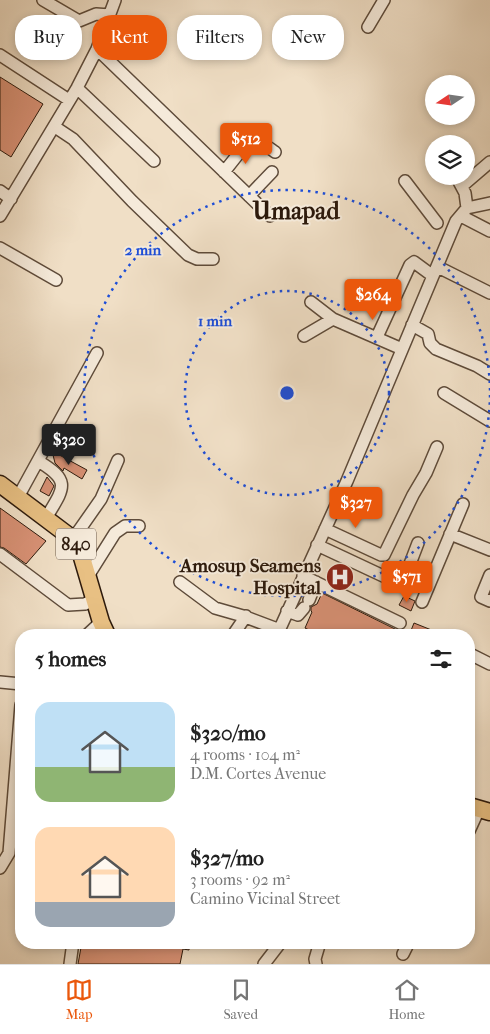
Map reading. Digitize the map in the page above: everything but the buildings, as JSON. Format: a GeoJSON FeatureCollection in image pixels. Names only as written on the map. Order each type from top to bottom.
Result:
{"type":"FeatureCollection","features":[{"type":"Feature","properties":{"kind":"highway","name":"840"},"geometry":{"type":"LineString","coordinates":[[1,487],[18,497],[73,539],[81,554],[104,628]]}},
{"type":"Feature","properties":{"kind":"street"},"geometry":{"type":"LineString","coordinates":[[42,0],[79,21],[92,16]]}},
{"type":"Feature","properties":{"kind":"street"},"geometry":{"type":"LineString","coordinates":[[94,15],[110,15],[115,0]]}},
{"type":"Feature","properties":{"kind":"street"},"geometry":{"type":"LineString","coordinates":[[368,27],[384,0]]}},
{"type":"Feature","properties":{"kind":"street"},"geometry":{"type":"LineString","coordinates":[[0,55],[69,100]]}},
{"type":"Feature","properties":{"kind":"street"},"geometry":{"type":"LineString","coordinates":[[0,216],[55,127],[92,59]]}},
{"type":"Feature","properties":{"kind":"street"},"geometry":{"type":"LineString","coordinates":[[108,60],[270,216]]}},
{"type":"Feature","properties":{"kind":"street"},"geometry":{"type":"LineString","coordinates":[[77,88],[154,161]]}},
{"type":"Feature","properties":{"kind":"street"},"geometry":{"type":"LineString","coordinates":[[55,127],[73,139],[132,201],[188,255],[197,259],[213,259]]}},
{"type":"Feature","properties":{"kind":"street"},"geometry":{"type":"LineString","coordinates":[[224,172],[247,143],[261,142],[276,152]]}},
{"type":"Feature","properties":{"kind":"street"},"geometry":{"type":"LineString","coordinates":[[475,171],[490,162]]}},
{"type":"Feature","properties":{"kind":"street"},"geometry":{"type":"LineString","coordinates":[[249,196],[272,172]]}},
{"type":"Feature","properties":{"kind":"street"},"geometry":{"type":"LineString","coordinates":[[405,181],[435,224],[443,217],[461,215],[490,203]]}},
{"type":"Feature","properties":{"kind":"street"},"geometry":{"type":"LineString","coordinates":[[280,629],[412,325],[468,202],[461,185]]}},
{"type":"Feature","properties":{"kind":"street"},"geometry":{"type":"LineString","coordinates":[[0,191],[11,199]]}},
{"type":"Feature","properties":{"kind":"street"},"geometry":{"type":"LineString","coordinates":[[461,215],[490,231]]}},
{"type":"Feature","properties":{"kind":"street"},"geometry":{"type":"LineString","coordinates":[[0,248],[56,280]]}},
{"type":"Feature","properties":{"kind":"street"},"geometry":{"type":"LineString","coordinates":[[377,338],[410,265],[414,262],[490,293]]}},
{"type":"Feature","properties":{"kind":"street"},"geometry":{"type":"LineString","coordinates":[[311,302],[333,319],[402,349]]}},
{"type":"Feature","properties":{"kind":"street"},"geometry":{"type":"LineString","coordinates":[[304,336],[333,319]]}},
{"type":"Feature","properties":{"kind":"street"},"geometry":{"type":"LineString","coordinates":[[412,325],[428,334],[430,343],[436,349],[477,366],[490,374]]}},
{"type":"Feature","properties":{"kind":"street"},"geometry":{"type":"LineString","coordinates":[[18,497],[97,353]]}},
{"type":"Feature","properties":{"kind":"street"},"geometry":{"type":"LineString","coordinates":[[444,393],[490,421]]}},
{"type":"Feature","properties":{"kind":"street"},"geometry":{"type":"LineString","coordinates":[[325,529],[384,555],[437,447]]}},
{"type":"Feature","properties":{"kind":"street"},"geometry":{"type":"LineString","coordinates":[[38,460],[58,474],[62,486],[57,500],[46,518]]}},
{"type":"Feature","properties":{"kind":"street"},"geometry":{"type":"LineString","coordinates":[[73,539],[101,498],[118,460]]}},
{"type":"Feature","properties":{"kind":"street"},"geometry":{"type":"LineString","coordinates":[[422,602],[462,504]]}},
{"type":"Feature","properties":{"kind":"street"},"geometry":{"type":"LineString","coordinates":[[88,576],[115,534],[125,526],[140,526]]}},
{"type":"Feature","properties":{"kind":"street"},"geometry":{"type":"LineString","coordinates":[[450,534],[490,550]]}},
{"type":"Feature","properties":{"kind":"street"},"geometry":{"type":"LineString","coordinates":[[317,545],[396,582],[405,578],[418,543]]}},
{"type":"Feature","properties":{"kind":"street"},"geometry":{"type":"LineString","coordinates":[[0,554],[68,605],[85,604],[95,599]]}},
{"type":"Feature","properties":{"kind":"street"},"geometry":{"type":"LineString","coordinates":[[303,576],[400,622]]}},
{"type":"Feature","properties":{"kind":"street"},"geometry":{"type":"LineString","coordinates":[[490,576],[480,597],[490,601]]}},
{"type":"Feature","properties":{"kind":"street"},"geometry":{"type":"LineString","coordinates":[[180,582],[214,608],[246,616],[273,629]]}},
{"type":"Feature","properties":{"kind":"street"},"geometry":{"type":"LineString","coordinates":[[287,611],[298,615],[306,604],[316,582]]}},
{"type":"Feature","properties":{"kind":"street"},"geometry":{"type":"LineString","coordinates":[[237,629],[246,616]]}},
{"type":"Feature","properties":{"kind":"street"},"geometry":{"type":"LineString","coordinates":[[475,656],[490,664]]}},
{"type":"Feature","properties":{"kind":"street"},"geometry":{"type":"LineString","coordinates":[[0,682],[15,683]]}},
{"type":"Feature","properties":{"kind":"street"},"geometry":{"type":"LineString","coordinates":[[0,868],[9,853],[15,779]]}},
{"type":"Feature","properties":{"kind":"street"},"geometry":{"type":"LineString","coordinates":[[70,964],[72,949]]}},
{"type":"Feature","properties":{"kind":"street"},"geometry":{"type":"LineString","coordinates":[[264,964],[276,949]]}},
{"type":"Feature","properties":{"kind":"street"},"geometry":{"type":"LineString","coordinates":[[316,964],[315,958],[318,949]]}},
{"type":"Feature","properties":{"kind":"street"},"geometry":{"type":"LineString","coordinates":[[402,954],[405,949]]}},
{"type":"Feature","properties":{"kind":"place","name":"Amosup Seamens Hospital"},"geometry":{"type":"Point","coordinates":[340,577]}},
{"type":"Feature","properties":{"kind":"district","name":"Umapad"},"geometry":{"type":"Point","coordinates":[296,211]}}]}
